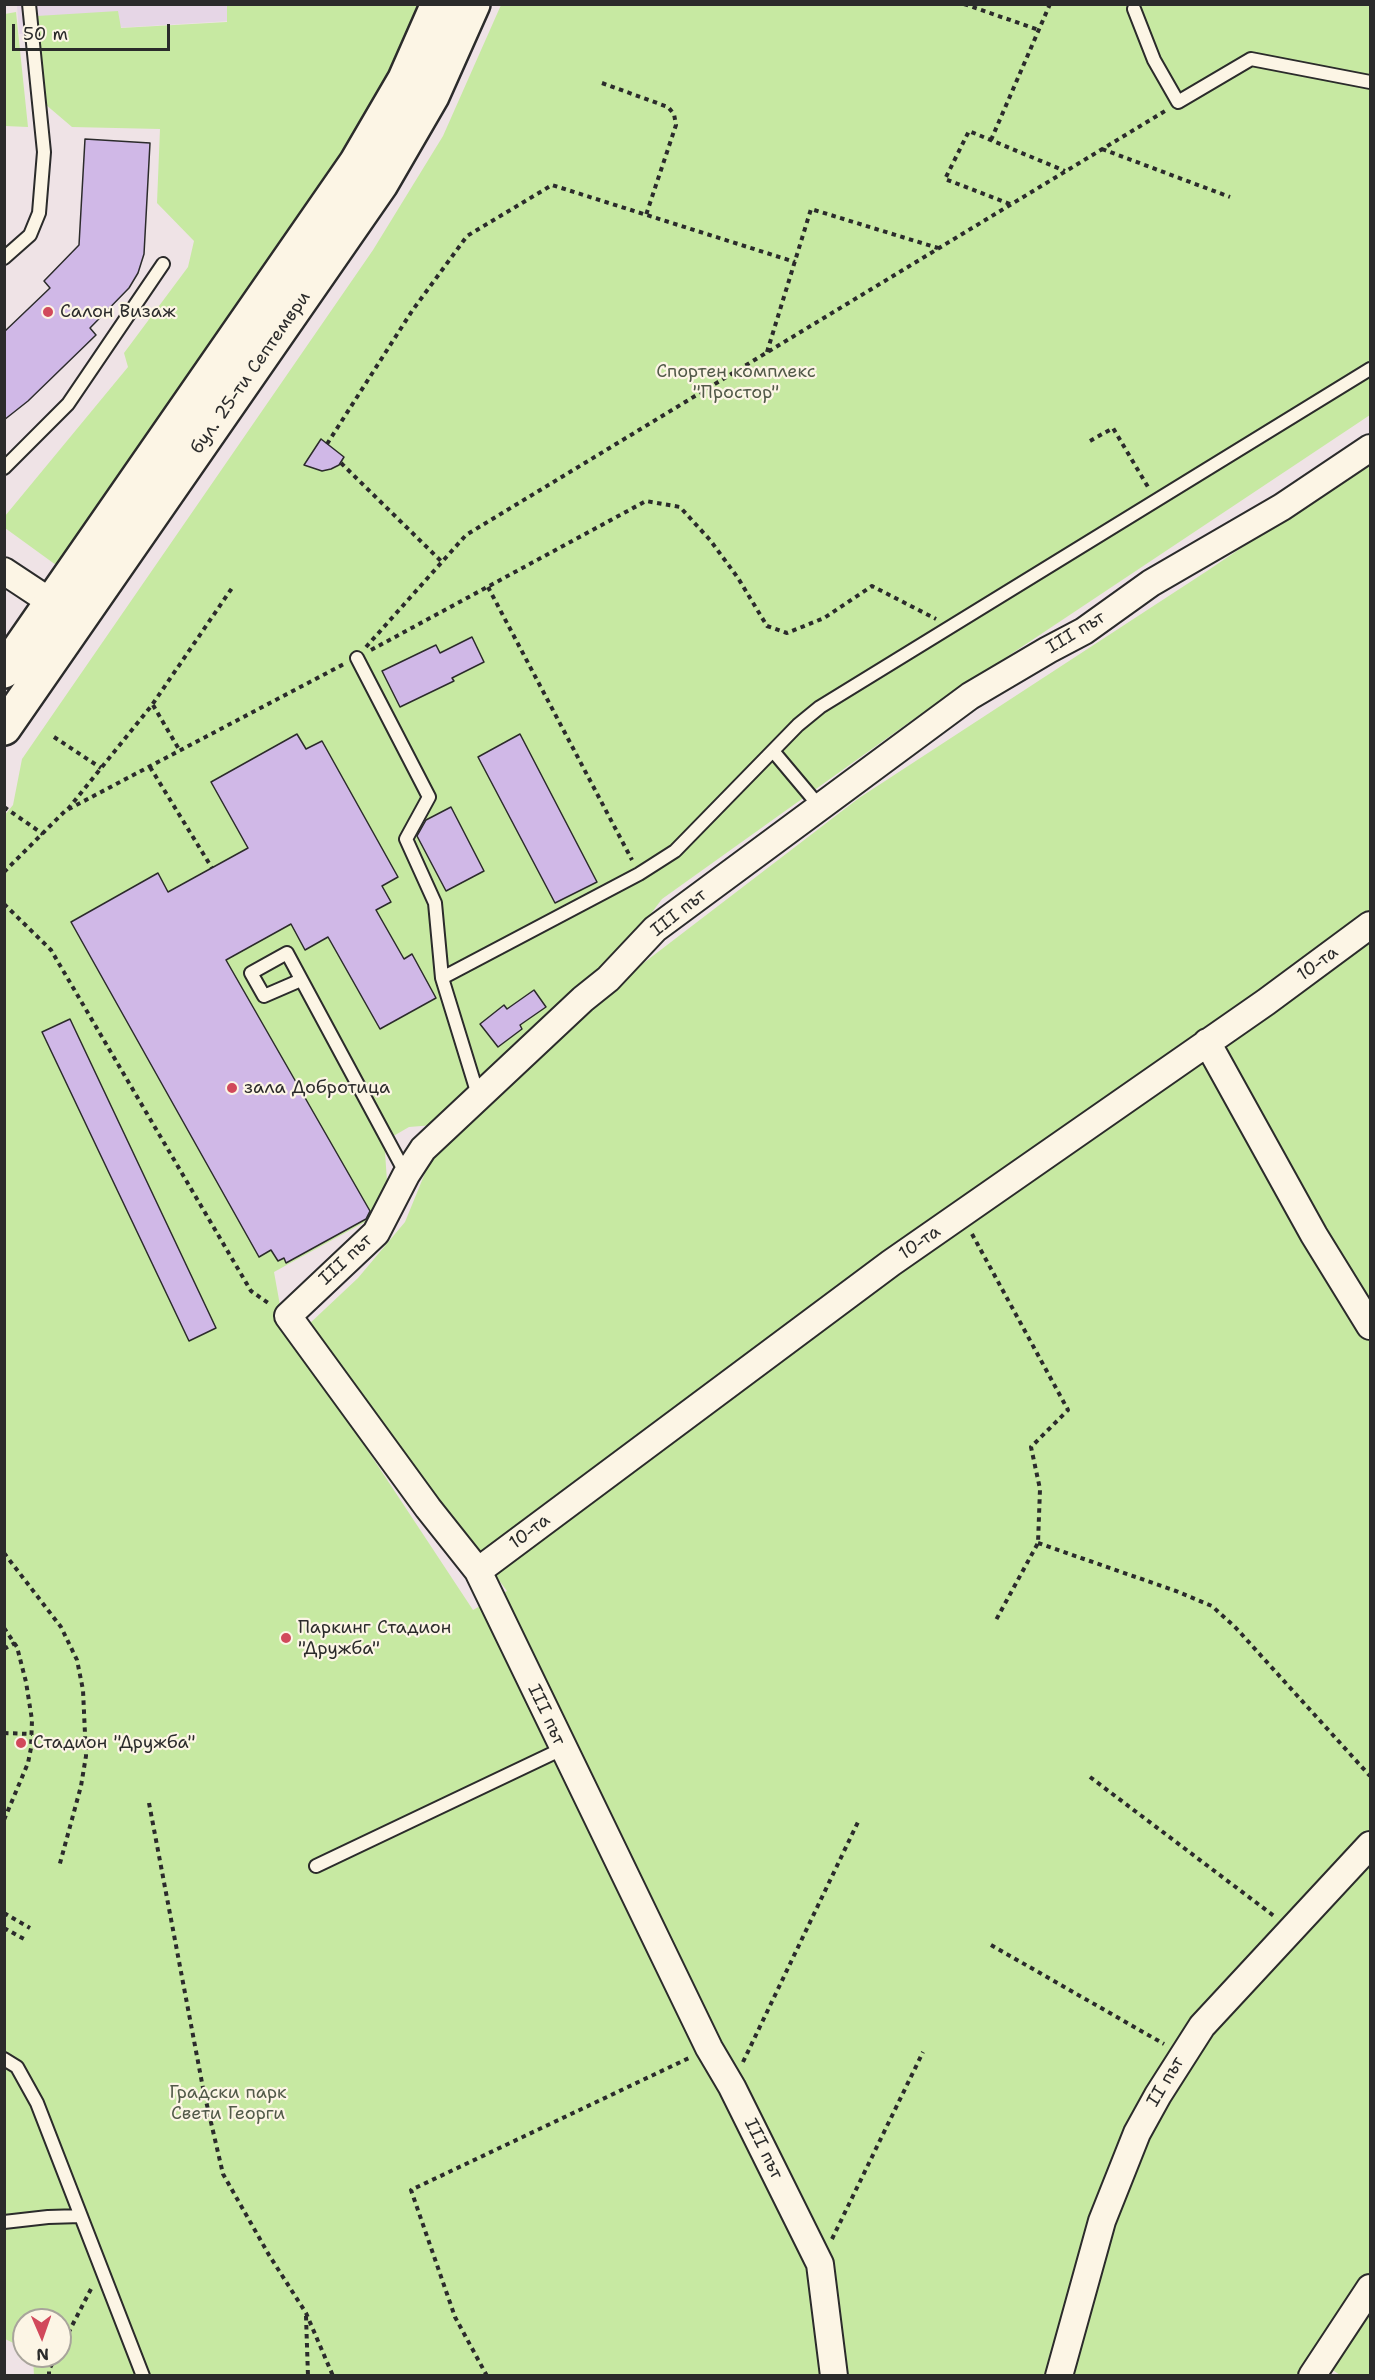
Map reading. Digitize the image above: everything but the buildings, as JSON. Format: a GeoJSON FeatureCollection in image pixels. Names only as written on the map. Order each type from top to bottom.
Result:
{"type":"FeatureCollection","features":[{"type":"Feature","properties":{"kind":"main road","name":"бул. 25-ти Септември"},"geometry":{"type":"LineString","coordinates":[[4,670],[356,163],[405,79],[438,4]]}},
{"type":"Feature","properties":{"kind":"main road","name":"бул. 25-ти Септември"},"geometry":{"type":"LineString","coordinates":[[4,728],[381,184],[432,96],[473,4]]}},
{"type":"Feature","properties":{"kind":"street","name":"ІІІ път"},"geometry":{"type":"LineString","coordinates":[[834,2376],[820,2264],[732,2087],[709,2048],[562,1749],[478,1571],[428,1508],[288,1316],[376,1233],[406,1175],[423,1149],[478,1095],[608,979],[655,929],[970,696],[1047,650],[1084,631],[1151,583],[1282,507],[1371,448]]}},
{"type":"Feature","properties":{"kind":"street"},"geometry":{"type":"LineString","coordinates":[[4,571],[78,621]]}},
{"type":"Feature","properties":{"kind":"street","name":"10-та"},"geometry":{"type":"LineString","coordinates":[[478,1571],[961,1214],[1371,925]]}},
{"type":"Feature","properties":{"kind":"street"},"geometry":{"type":"LineString","coordinates":[[1207,1042],[1314,1236],[1371,1326]]}},
{"type":"Feature","properties":{"kind":"street","name":"ІІ път"},"geometry":{"type":"LineString","coordinates":[[1059,2376],[1102,2222],[1119,2176],[1137,2133],[1182,2055],[1202,2026],[1371,1845]]}},
{"type":"Feature","properties":{"kind":"street"},"geometry":{"type":"LineString","coordinates":[[1312,2376],[1371,2288]]}},
{"type":"Feature","properties":{"kind":"lane"},"geometry":{"type":"LineString","coordinates":[[4,258],[30,235],[39,213],[43,172],[44,152],[28,4]]}},
{"type":"Feature","properties":{"kind":"lane"},"geometry":{"type":"LineString","coordinates":[[1134,9],[1154,60],[1178,102],[1251,59],[1371,82]]}},
{"type":"Feature","properties":{"kind":"lane"},"geometry":{"type":"LineString","coordinates":[[4,468],[68,404],[163,264]]}},
{"type":"Feature","properties":{"kind":"lane"},"geometry":{"type":"LineString","coordinates":[[442,978],[639,874],[675,851],[798,725],[820,707],[1371,369]]}},
{"type":"Feature","properties":{"kind":"lane"},"geometry":{"type":"LineString","coordinates":[[357,657],[429,797],[406,839],[435,903],[442,978],[478,1095]]}},
{"type":"Feature","properties":{"kind":"lane"},"geometry":{"type":"LineString","coordinates":[[773,751],[820,807]]}},
{"type":"Feature","properties":{"kind":"lane"},"geometry":{"type":"LineString","coordinates":[[301,980],[406,1175]]}},
{"type":"Feature","properties":{"kind":"lane"},"geometry":{"type":"LineString","coordinates":[[316,1866],[562,1749]]}},
{"type":"Feature","properties":{"kind":"lane"},"geometry":{"type":"LineString","coordinates":[[4,2059],[16,2067],[37,2103],[143,2376]]}},
{"type":"Feature","properties":{"kind":"lane"},"geometry":{"type":"LineString","coordinates":[[4,2222],[81,2216]]}},
{"type":"Feature","properties":{"kind":"path"},"geometry":{"type":"LineString","coordinates":[[964,4],[1039,30]]}},
{"type":"Feature","properties":{"kind":"path"},"geometry":{"type":"LineString","coordinates":[[991,140],[1050,4]]}},
{"type":"Feature","properties":{"kind":"path"},"geometry":{"type":"LineString","coordinates":[[602,83],[668,107],[674,114],[676,125],[646,215]]}},
{"type":"Feature","properties":{"kind":"path"},"geometry":{"type":"LineString","coordinates":[[357,657],[466,535],[1178,102]]}},
{"type":"Feature","properties":{"kind":"path"},"geometry":{"type":"LineString","coordinates":[[1010,205],[945,179],[969,131],[1066,171]]}},
{"type":"Feature","properties":{"kind":"path"},"geometry":{"type":"LineString","coordinates":[[1102,149],[1230,197]]}},
{"type":"Feature","properties":{"kind":"path"},"geometry":{"type":"LineString","coordinates":[[327,444],[412,310],[466,236],[552,186],[795,262]]}},
{"type":"Feature","properties":{"kind":"path"},"geometry":{"type":"LineString","coordinates":[[767,352],[811,209],[939,248]]}},
{"type":"Feature","properties":{"kind":"path"},"geometry":{"type":"LineString","coordinates":[[1090,441],[1113,428],[1156,501]]}},
{"type":"Feature","properties":{"kind":"path"},"geometry":{"type":"LineString","coordinates":[[340,463],[442,562]]}},
{"type":"Feature","properties":{"kind":"path"},"geometry":{"type":"LineString","coordinates":[[65,812],[646,501],[680,507],[710,540],[738,578],[767,626],[787,633],[824,618],[872,586],[952,626]]}},
{"type":"Feature","properties":{"kind":"path"},"geometry":{"type":"LineString","coordinates":[[488,587],[639,874]]}},
{"type":"Feature","properties":{"kind":"path"},"geometry":{"type":"LineString","coordinates":[[4,872],[65,812],[153,705],[232,588]]}},
{"type":"Feature","properties":{"kind":"path"},"geometry":{"type":"LineString","coordinates":[[153,705],[180,751]]}},
{"type":"Feature","properties":{"kind":"path"},"geometry":{"type":"LineString","coordinates":[[54,737],[101,768]]}},
{"type":"Feature","properties":{"kind":"path"},"geometry":{"type":"LineString","coordinates":[[150,767],[212,868]]}},
{"type":"Feature","properties":{"kind":"path"},"geometry":{"type":"LineString","coordinates":[[4,807],[43,834]]}},
{"type":"Feature","properties":{"kind":"path"},"geometry":{"type":"LineString","coordinates":[[4,904],[51,950],[251,1291],[288,1316]]}},
{"type":"Feature","properties":{"kind":"path"},"geometry":{"type":"LineString","coordinates":[[961,1214],[1068,1410],[1031,1447],[1040,1489],[1038,1543],[996,1620]]}},
{"type":"Feature","properties":{"kind":"path"},"geometry":{"type":"LineString","coordinates":[[1038,1543],[1176,1591],[1212,1606],[1236,1628],[1371,1776]]}},
{"type":"Feature","properties":{"kind":"path"},"geometry":{"type":"LineString","coordinates":[[4,1553],[61,1627],[77,1660],[83,1690],[86,1756],[81,1786],[59,1867]]}},
{"type":"Feature","properties":{"kind":"path"},"geometry":{"type":"LineString","coordinates":[[4,1628],[15,1643],[26,1682],[32,1734],[28,1763],[6,1817]]}},
{"type":"Feature","properties":{"kind":"path"},"geometry":{"type":"LineString","coordinates":[[4,1649],[15,1643]]}},
{"type":"Feature","properties":{"kind":"path"},"geometry":{"type":"LineString","coordinates":[[4,1733],[32,1734]]}},
{"type":"Feature","properties":{"kind":"path"},"geometry":{"type":"LineString","coordinates":[[1090,1777],[1291,1929]]}},
{"type":"Feature","properties":{"kind":"path"},"geometry":{"type":"LineString","coordinates":[[149,1803],[203,2088],[223,2174],[269,2255],[306,2313],[333,2376]]}},
{"type":"Feature","properties":{"kind":"path"},"geometry":{"type":"LineString","coordinates":[[732,2087],[858,1822]]}},
{"type":"Feature","properties":{"kind":"path"},"geometry":{"type":"LineString","coordinates":[[4,1913],[30,1928]]}},
{"type":"Feature","properties":{"kind":"path"},"geometry":{"type":"LineString","coordinates":[[4,1928],[24,1939]]}},
{"type":"Feature","properties":{"kind":"path"},"geometry":{"type":"LineString","coordinates":[[991,1945],[1182,2055]]}},
{"type":"Feature","properties":{"kind":"path"},"geometry":{"type":"LineString","coordinates":[[487,2376],[455,2317],[411,2190],[709,2048]]}},
{"type":"Feature","properties":{"kind":"path"},"geometry":{"type":"LineString","coordinates":[[820,2264],[923,2052]]}},
{"type":"Feature","properties":{"kind":"path"},"geometry":{"type":"LineString","coordinates":[[72,2326],[102,2268]]}},
{"type":"Feature","properties":{"kind":"path"},"geometry":{"type":"LineString","coordinates":[[306,2313],[308,2376]]}},
{"type":"Feature","properties":{"kind":"shaded area"},"geometry":{"type":"Polygon","coordinates":[[[17,5],[326,5],[278,18],[19,34],[17,5]]]}},
{"type":"Feature","properties":{"kind":"green space"},"geometry":{"type":"Polygon","coordinates":[[[227,5],[419,5],[389,71],[341,154],[56,565],[5,528],[5,516],[128,367],[124,353],[188,267],[194,241],[157,203],[160,129],[72,127],[45,104],[37,16],[118,11],[121,28],[227,22],[227,5]]]}},
{"type":"Feature","properties":{"kind":"green space"},"geometry":{"type":"Polygon","coordinates":[[[501,5],[1370,5],[1370,415],[918,716],[662,899],[625,948],[434,1125],[409,1127],[390,1138],[385,1152],[388,1196],[374,1217],[274,1272],[283,1322],[473,1610],[507,1591],[308,1325],[358,1278],[405,1222],[434,1151],[577,1014],[859,798],[1207,571],[1370,461],[1370,2375],[1340,2375],[1313,2357],[1302,2376],[34,2376],[34,2368],[72,2368],[72,2308],[12,2308],[12,2342],[5,2339],[4,816],[13,805],[22,759],[373,250],[443,136],[501,5]]]}},
{"type":"Feature","properties":{"kind":"green space"},"geometry":{"type":"Polygon","coordinates":[[[16,12],[28,127],[5,126],[5,14],[16,12]]]}},
{"type":"Feature","properties":{"kind":"place","name":"Салон Визаж"},"geometry":{"type":"Point","coordinates":[48,312]}},
{"type":"Feature","properties":{"kind":"place","name":"зала Добротица"},"geometry":{"type":"Point","coordinates":[232,1088]}},
{"type":"Feature","properties":{"kind":"place","name":"Паркинг Стадион \"Дружба\""},"geometry":{"type":"Point","coordinates":[286,1638]}},
{"type":"Feature","properties":{"kind":"place","name":"Стадион \"Дружба\""},"geometry":{"type":"Point","coordinates":[21,1743]}},
{"type":"Feature","properties":{"kind":"park label","name":"Спортен комплекс \"Простор\""},"geometry":{"type":"Point","coordinates":[736,382]}},
{"type":"Feature","properties":{"kind":"park label","name":"Градски парк Свети Георги"},"geometry":{"type":"Point","coordinates":[228,2103]}}]}
